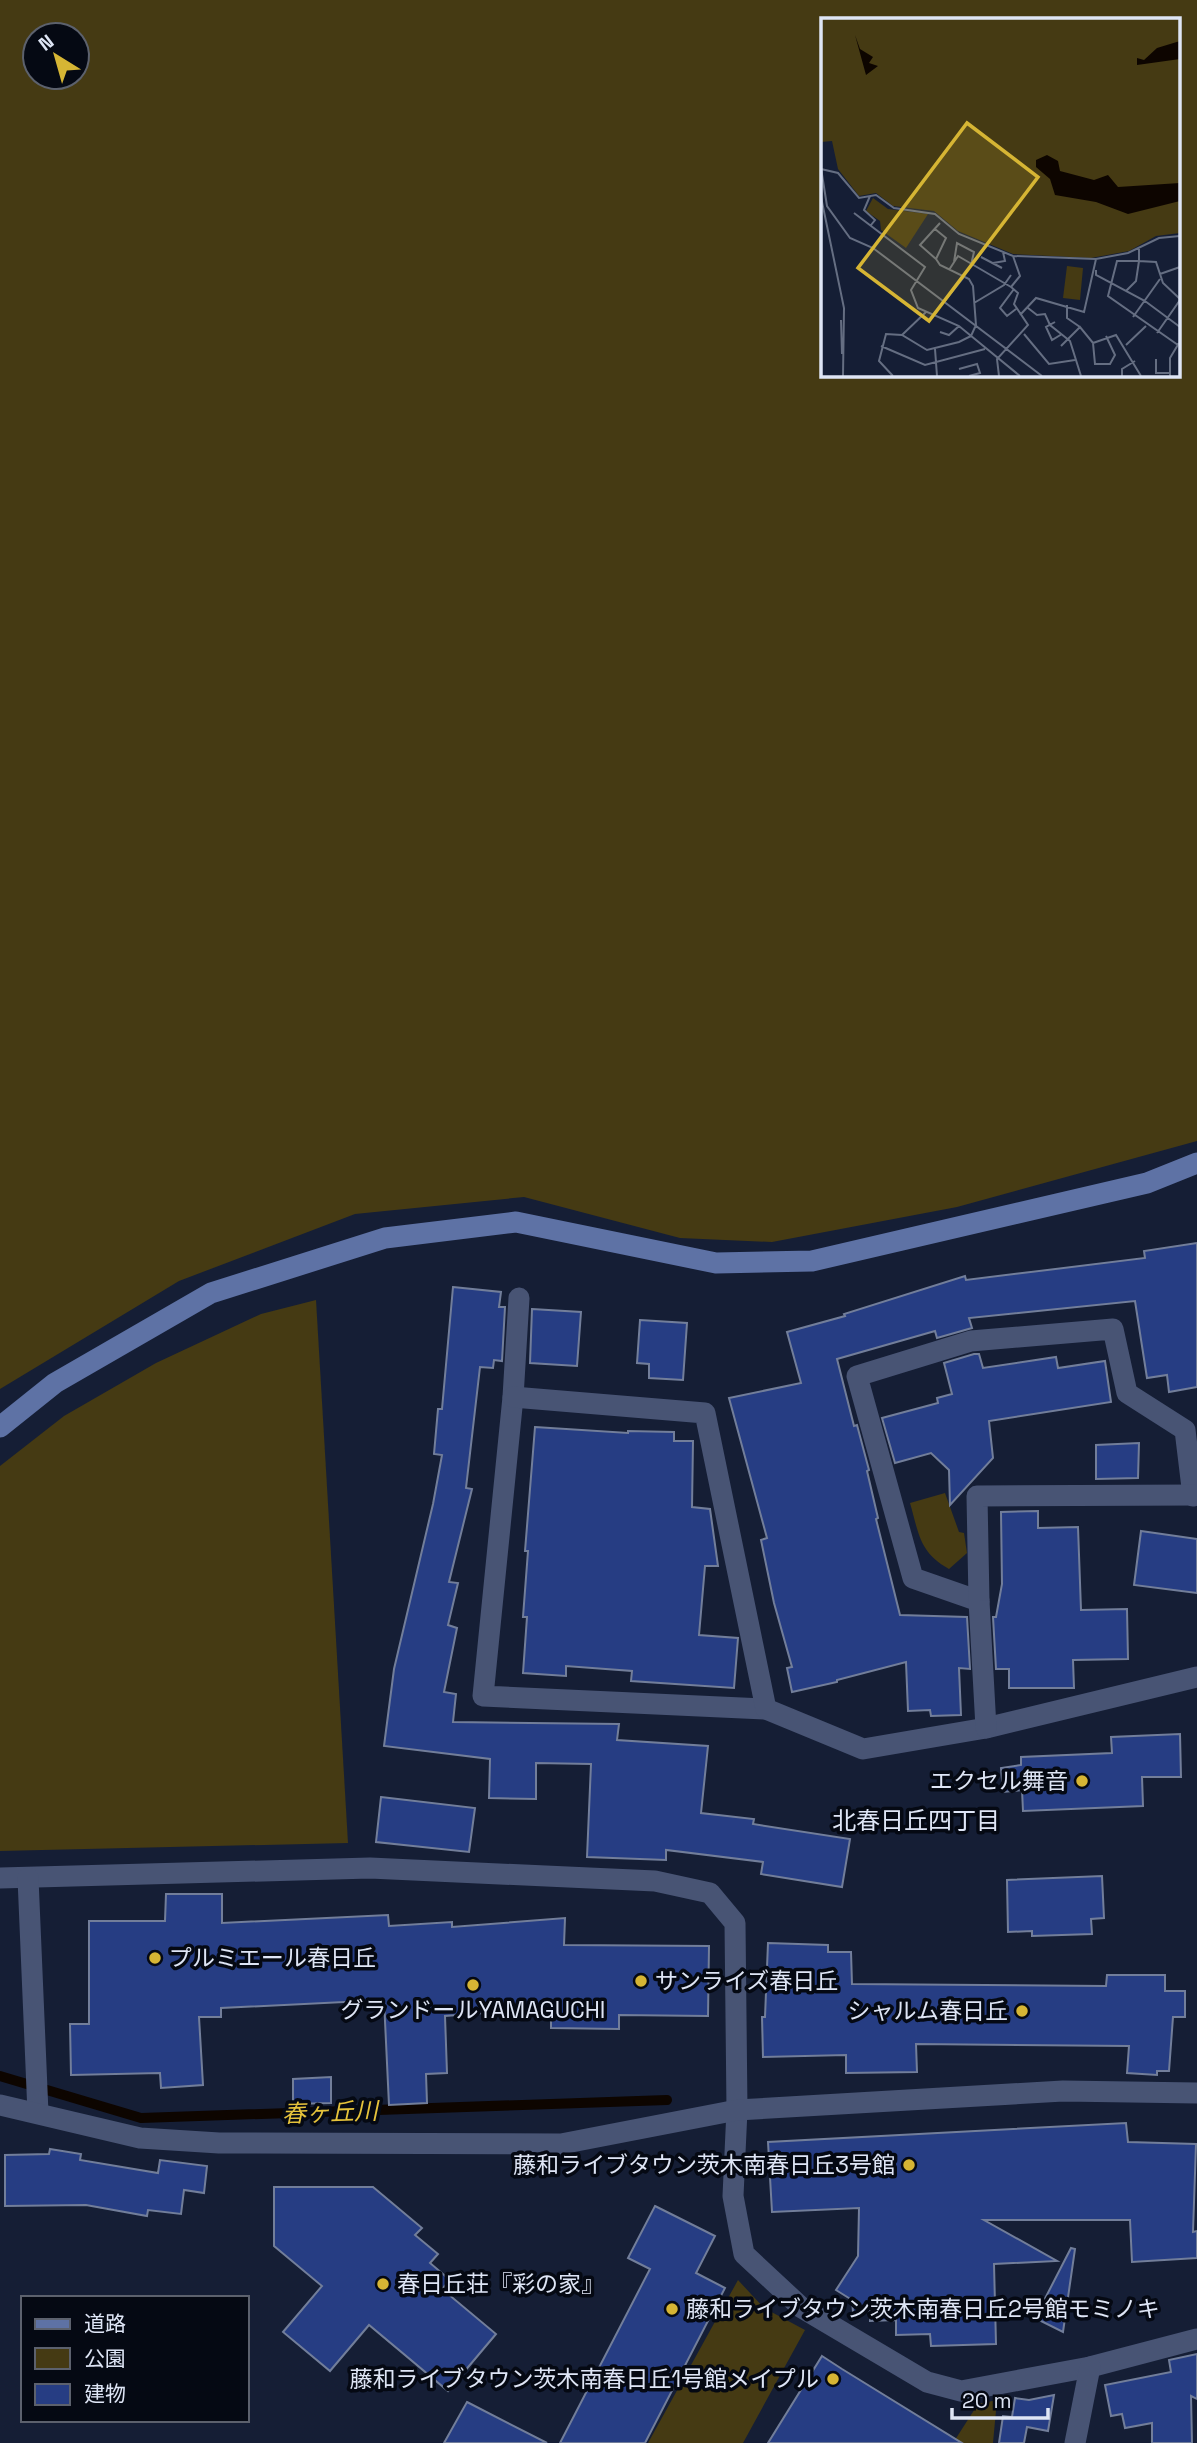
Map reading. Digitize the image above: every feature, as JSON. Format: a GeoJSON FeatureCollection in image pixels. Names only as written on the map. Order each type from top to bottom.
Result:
{"type":"FeatureCollection","features":[{"type":"Feature","properties":{"kind":"street"},"geometry":{"type":"LineString","coordinates":[[0,1427],[55,1383],[211,1293],[385,1238],[516,1222],[716,1263],[812,1261],[1147,1182],[1197,1163]]}},
{"type":"Feature","properties":{"kind":"street"},"geometry":{"type":"LineString","coordinates":[[519,1298],[513,1397],[483,1696],[766,1709],[863,1749],[986,1728],[1197,1677]]}},
{"type":"Feature","properties":{"kind":"street"},"geometry":{"type":"LineString","coordinates":[[979,1601],[913,1578],[857,1376],[971,1341],[1113,1329],[1127,1394],[1185,1430],[1195,1495],[977,1496],[986,1728]]}},
{"type":"Feature","properties":{"kind":"street"},"geometry":{"type":"LineString","coordinates":[[513,1397],[705,1413],[766,1709]]}},
{"type":"Feature","properties":{"kind":"street"},"geometry":{"type":"LineString","coordinates":[[0,1878],[370,1867],[655,1881],[710,1893],[735,1923],[737,2109],[733,2196],[744,2254],[802,2308],[927,2382],[961,2391],[1090,2367],[1197,2339]]}},
{"type":"Feature","properties":{"kind":"street"},"geometry":{"type":"LineString","coordinates":[[28,1878],[38,2113]]}},
{"type":"Feature","properties":{"kind":"street"},"geometry":{"type":"LineString","coordinates":[[0,2105],[140,2138],[219,2143],[561,2144],[737,2109],[1063,2091],[1197,2093]]}},
{"type":"Feature","properties":{"kind":"street"},"geometry":{"type":"LineString","coordinates":[[1075,2443],[1090,2367]]}},
{"type":"Feature","properties":{"kind":"green space"},"geometry":{"type":"Polygon","coordinates":[[[0,0],[1197,0],[1197,1141],[957,1207],[772,1242],[680,1238],[524,1197],[355,1214],[179,1281],[0,1389],[0,0]]]}},
{"type":"Feature","properties":{"kind":"green space"},"geometry":{"type":"Polygon","coordinates":[[[316,1300],[348,1843],[0,1851],[0,1466],[64,1416],[156,1363],[261,1314],[316,1300]]]}},
{"type":"Feature","properties":{"kind":"green space"},"geometry":{"type":"Polygon","coordinates":[[[945,1493],[959,1532],[964,1533],[967,1553],[949,1569],[926,1549],[918,1533],[910,1503],[945,1493]]]}},
{"type":"Feature","properties":{"kind":"green space"},"geometry":{"type":"Polygon","coordinates":[[[738,2280],[764,2308],[805,2330],[743,2443],[648,2443],[738,2280]]]}},
{"type":"Feature","properties":{"kind":"green space"},"geometry":{"type":"Polygon","coordinates":[[[997,2400],[993,2443],[953,2443],[978,2404],[997,2400]]]}},
{"type":"Feature","properties":{"kind":"building"},"geometry":{"type":"Polygon","coordinates":[[[1197,1243],[1197,1387],[1169,1392],[1167,1375],[1147,1378],[1135,1301],[969,1318],[972,1328],[937,1338],[935,1331],[837,1359],[854,1426],[857,1425],[869,1470],[867,1471],[878,1518],[876,1519],[900,1615],[967,1617],[970,1669],[959,1668],[961,1715],[931,1716],[930,1710],[908,1711],[906,1662],[792,1692],[787,1668],[792,1667],[774,1603],[761,1540],[767,1538],[729,1398],[801,1383],[787,1332],[845,1316],[844,1314],[965,1276],[966,1280],[1145,1258],[1144,1251],[1197,1243]]]}},
{"type":"Feature","properties":{"kind":"building"},"geometry":{"type":"Polygon","coordinates":[[[453,1287],[501,1292],[499,1307],[505,1307],[502,1361],[494,1360],[493,1368],[480,1367],[466,1488],[472,1489],[449,1582],[458,1583],[448,1625],[457,1628],[444,1692],[456,1694],[453,1722],[619,1724],[617,1740],[708,1746],[701,1813],[754,1819],[753,1824],[850,1839],[842,1887],[761,1874],[763,1862],[666,1850],[666,1860],[587,1857],[591,1764],[536,1763],[536,1799],[489,1798],[490,1759],[384,1746],[394,1669],[442,1455],[434,1454],[438,1409],[442,1409],[453,1287]]]}},
{"type":"Feature","properties":{"kind":"building"},"geometry":{"type":"Polygon","coordinates":[[[532,1309],[581,1312],[577,1366],[530,1363],[532,1309]]]}},
{"type":"Feature","properties":{"kind":"building"},"geometry":{"type":"Polygon","coordinates":[[[640,1320],[687,1323],[683,1380],[649,1378],[649,1364],[637,1363],[640,1320]]]}},
{"type":"Feature","properties":{"kind":"building"},"geometry":{"type":"Polygon","coordinates":[[[979,1354],[983,1368],[1056,1357],[1058,1368],[1105,1361],[1111,1402],[989,1421],[993,1458],[950,1505],[949,1470],[931,1453],[895,1463],[882,1418],[938,1403],[937,1398],[952,1394],[944,1363],[979,1354]]]}},
{"type":"Feature","properties":{"kind":"building"},"geometry":{"type":"Polygon","coordinates":[[[535,1427],[628,1433],[674,1432],[674,1441],[693,1441],[692,1507],[710,1509],[718,1566],[705,1566],[699,1635],[738,1638],[734,1688],[631,1681],[632,1671],[566,1666],[566,1676],[523,1673],[527,1617],[523,1617],[528,1551],[525,1551],[535,1427]]]}},
{"type":"Feature","properties":{"kind":"building"},"geometry":{"type":"Polygon","coordinates":[[[1139,1443],[1138,1478],[1096,1479],[1096,1445],[1139,1443]]]}},
{"type":"Feature","properties":{"kind":"building"},"geometry":{"type":"Polygon","coordinates":[[[1038,1511],[1038,1528],[1078,1527],[1081,1610],[1127,1609],[1128,1659],[1073,1660],[1074,1688],[1009,1688],[1009,1669],[996,1669],[993,1617],[996,1617],[1002,1584],[1001,1512],[1038,1511]]]}},
{"type":"Feature","properties":{"kind":"building"},"geometry":{"type":"Polygon","coordinates":[[[1141,1531],[1197,1539],[1197,1593],[1134,1585],[1141,1531]]]}},
{"type":"Feature","properties":{"kind":"building","name":"エクセル舞音"},"geometry":{"type":"Polygon","coordinates":[[[1180,1734],[1181,1777],[1142,1777],[1143,1806],[1023,1811],[1022,1790],[1003,1792],[1001,1768],[1021,1765],[1021,1757],[1112,1753],[1111,1737],[1180,1734]]]}},
{"type":"Feature","properties":{"kind":"building"},"geometry":{"type":"Polygon","coordinates":[[[381,1797],[475,1808],[469,1852],[376,1842],[381,1797]]]}},
{"type":"Feature","properties":{"kind":"building"},"geometry":{"type":"Polygon","coordinates":[[[1102,1876],[1104,1918],[1091,1919],[1092,1934],[1032,1936],[1032,1931],[1008,1932],[1007,1880],[1102,1876]]]}},
{"type":"Feature","properties":{"kind":"building"},"geometry":{"type":"Polygon","coordinates":[[[166,1894],[222,1894],[222,1923],[388,1915],[389,1926],[452,1922],[452,1927],[565,1918],[564,1945],[709,1946],[708,2016],[619,2015],[619,2029],[551,2028],[551,2008],[445,2016],[447,2073],[426,2074],[427,2103],[389,2105],[384,2000],[221,2008],[221,2017],[199,2017],[203,2085],[161,2088],[160,2073],[71,2075],[70,2024],[89,2024],[89,1921],[165,1921],[166,1894]]]}},
{"type":"Feature","properties":{"kind":"building"},"geometry":{"type":"Polygon","coordinates":[[[768,1943],[828,1945],[828,1952],[851,1952],[852,1984],[1106,1986],[1107,1975],[1165,1975],[1165,1991],[1185,1991],[1185,2017],[1173,2017],[1169,2071],[1157,2071],[1157,2075],[1127,2073],[1129,2046],[916,2044],[917,2072],[846,2073],[846,2055],[763,2057],[762,2017],[765,2017],[768,1943]]]}},
{"type":"Feature","properties":{"kind":"building"},"geometry":{"type":"Polygon","coordinates":[[[331,2077],[331,2103],[293,2104],[293,2079],[331,2077]]]}},
{"type":"Feature","properties":{"kind":"building"},"geometry":{"type":"Polygon","coordinates":[[[1126,2123],[1128,2142],[1196,2144],[1193,2232],[1197,2231],[1197,2258],[1132,2262],[1130,2220],[984,2220],[1057,2261],[994,2264],[996,2344],[931,2346],[930,2334],[896,2335],[896,2320],[870,2321],[870,2311],[853,2312],[852,2300],[836,2290],[858,2256],[859,2208],[772,2212],[768,2142],[1126,2123]]]}},
{"type":"Feature","properties":{"kind":"building"},"geometry":{"type":"Polygon","coordinates":[[[50,2149],[81,2154],[80,2160],[158,2173],[160,2160],[207,2166],[204,2193],[184,2190],[181,2214],[148,2210],[147,2216],[86,2205],[5,2206],[5,2155],[49,2154],[50,2149]]]}},
{"type":"Feature","properties":{"kind":"building","name":"春日丘荘『彩の家』"},"geometry":{"type":"Polygon","coordinates":[[[274,2187],[373,2187],[422,2228],[415,2235],[438,2254],[430,2263],[450,2280],[442,2289],[496,2334],[448,2391],[369,2325],[330,2371],[283,2332],[322,2286],[274,2246],[274,2187]]]}},
{"type":"Feature","properties":{"kind":"building","name":"藤和ライブタウン茨木南春日丘2号館モミノキ"},"geometry":{"type":"Polygon","coordinates":[[[655,2206],[715,2236],[696,2273],[725,2288],[645,2443],[560,2443],[650,2269],[628,2258],[655,2206]]]}},
{"type":"Feature","properties":{"kind":"building"},"geometry":{"type":"Polygon","coordinates":[[[1071,2248],[1075,2249],[1063,2332],[1035,2318],[1071,2248]]]}},
{"type":"Feature","properties":{"kind":"building"},"geometry":{"type":"Polygon","coordinates":[[[1197,2354],[1197,2399],[1191,2396],[1192,2443],[1152,2443],[1152,2423],[1125,2428],[1122,2414],[1111,2416],[1105,2385],[1171,2372],[1169,2360],[1197,2354]]]}},
{"type":"Feature","properties":{"kind":"building","name":"藤和ライブタウン茨木南春日丘1号館メイプル"},"geometry":{"type":"Polygon","coordinates":[[[822,2356],[842,2369],[962,2443],[768,2443],[822,2356]]]}},
{"type":"Feature","properties":{"kind":"building"},"geometry":{"type":"Polygon","coordinates":[[[1054,2395],[1048,2431],[1027,2427],[1024,2443],[999,2443],[1003,2416],[1012,2417],[1015,2398],[1029,2400],[1054,2395]]]}},
{"type":"Feature","properties":{"kind":"building"},"geometry":{"type":"Polygon","coordinates":[[[467,2402],[547,2443],[444,2443],[467,2402]]]}},
{"type":"Feature","properties":{"kind":"waterway","name":"春ヶ丘川"},"geometry":{"type":"LineString","coordinates":[[0,2076],[141,2118],[667,2100]]}},
{"type":"Feature","properties":{"kind":"place","name":"エクセル舞音"},"geometry":{"type":"Point","coordinates":[1082,1781]}},
{"type":"Feature","properties":{"kind":"place","name":"プルミエール春日丘"},"geometry":{"type":"Point","coordinates":[155,1958]}},
{"type":"Feature","properties":{"kind":"place","name":"サンライズ春日丘"},"geometry":{"type":"Point","coordinates":[641,1981]}},
{"type":"Feature","properties":{"kind":"place","name":"グランドールYAMAGUCHI"},"geometry":{"type":"Point","coordinates":[473,1985]}},
{"type":"Feature","properties":{"kind":"place","name":"シャルム春日丘"},"geometry":{"type":"Point","coordinates":[1022,2011]}},
{"type":"Feature","properties":{"kind":"place","name":"藤和ライブタウン茨木南春日丘3号館"},"geometry":{"type":"Point","coordinates":[909,2165]}},
{"type":"Feature","properties":{"kind":"place","name":"春日丘荘『彩の家』"},"geometry":{"type":"Point","coordinates":[383,2284]}},
{"type":"Feature","properties":{"kind":"place","name":"藤和ライブタウン茨木南春日丘2号館モミノキ"},"geometry":{"type":"Point","coordinates":[672,2309]}},
{"type":"Feature","properties":{"kind":"place","name":"藤和ライブタウン茨木南春日丘1号館メイプル"},"geometry":{"type":"Point","coordinates":[833,2379]}},
{"type":"Feature","properties":{"kind":"district","name":"北春日丘四丁目"},"geometry":{"type":"Point","coordinates":[916,1820]}}]}
